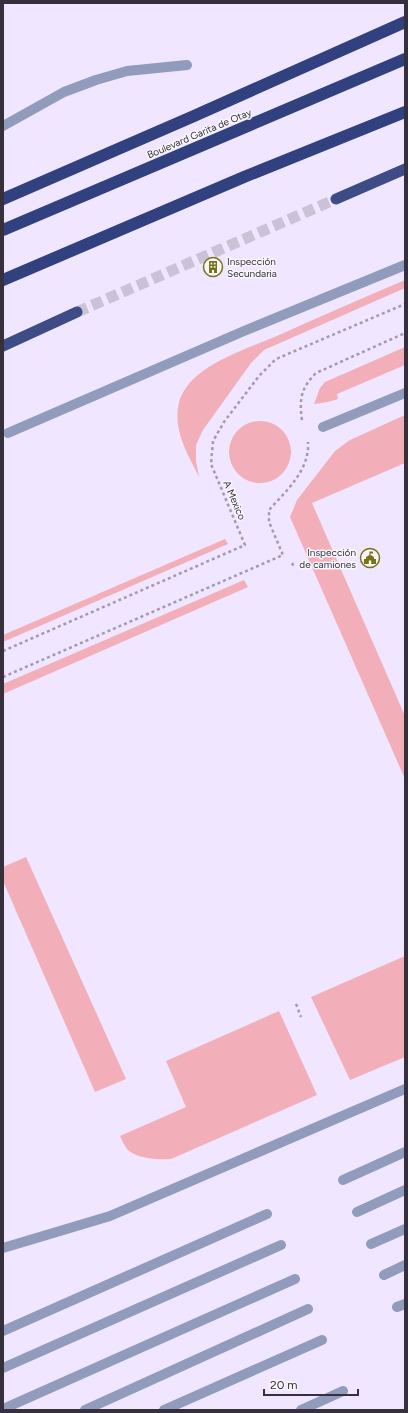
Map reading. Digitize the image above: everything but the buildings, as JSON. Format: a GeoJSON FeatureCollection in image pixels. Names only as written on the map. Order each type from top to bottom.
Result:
{"type":"FeatureCollection","features":[{"type":"Feature","properties":{"kind":"highway"},"geometry":{"type":"LineString","coordinates":[[3,199],[405,22]]}},
{"type":"Feature","properties":{"kind":"highway","name":"Boulevard Garita de Otay"},"geometry":{"type":"LineString","coordinates":[[3,230],[405,59]]}},
{"type":"Feature","properties":{"kind":"highway"},"geometry":{"type":"LineString","coordinates":[[3,280],[244,177],[405,112]]}},
{"type":"Feature","properties":{"kind":"highway"},"geometry":{"type":"LineString","coordinates":[[336,199],[405,169]]}},
{"type":"Feature","properties":{"kind":"highway"},"geometry":{"type":"LineString","coordinates":[[3,346],[77,312]]}},
{"type":"Feature","properties":{"kind":"lane"},"geometry":{"type":"LineString","coordinates":[[4,123],[64,92],[96,80],[127,71],[187,64]]}},
{"type":"Feature","properties":{"kind":"lane"},"geometry":{"type":"LineString","coordinates":[[8,433],[244,331],[405,265]]}},
{"type":"Feature","properties":{"kind":"lane"},"geometry":{"type":"LineString","coordinates":[[323,427],[405,393]]}},
{"type":"Feature","properties":{"kind":"lane"},"geometry":{"type":"LineString","coordinates":[[3,1248],[110,1216],[405,1090]]}},
{"type":"Feature","properties":{"kind":"lane"},"geometry":{"type":"LineString","coordinates":[[343,1180],[405,1152]]}},
{"type":"Feature","properties":{"kind":"lane"},"geometry":{"type":"LineString","coordinates":[[357,1212],[405,1190]]}},
{"type":"Feature","properties":{"kind":"lane"},"geometry":{"type":"LineString","coordinates":[[3,1331],[267,1214]]}},
{"type":"Feature","properties":{"kind":"lane"},"geometry":{"type":"LineString","coordinates":[[371,1244],[405,1229]]}},
{"type":"Feature","properties":{"kind":"lane"},"geometry":{"type":"LineString","coordinates":[[3,1368],[281,1245]]}},
{"type":"Feature","properties":{"kind":"lane"},"geometry":{"type":"LineString","coordinates":[[384,1275],[405,1265]]}},
{"type":"Feature","properties":{"kind":"lane"},"geometry":{"type":"LineString","coordinates":[[3,1409],[295,1279]]}},
{"type":"Feature","properties":{"kind":"lane"},"geometry":{"type":"LineString","coordinates":[[85,1410],[308,1309]]}},
{"type":"Feature","properties":{"kind":"lane"},"geometry":{"type":"LineString","coordinates":[[164,1410],[322,1340]]}},
{"type":"Feature","properties":{"kind":"lane"},"geometry":{"type":"LineString","coordinates":[[301,1410],[343,1391]]}},
{"type":"Feature","properties":{"kind":"path","name":"A Mexico"},"geometry":{"type":"LineString","coordinates":[[3,651],[245,545],[211,464],[214,441],[224,422],[259,376],[276,359],[405,304]]}},
{"type":"Feature","properties":{"kind":"path"},"geometry":{"type":"LineString","coordinates":[[303,423],[301,393],[316,373],[405,333]]}},
{"type":"Feature","properties":{"kind":"path"},"geometry":{"type":"LineString","coordinates":[[3,677],[283,555],[269,522],[270,510],[296,479],[305,462],[308,450],[307,439]]}},
{"type":"Feature","properties":{"kind":"path"},"geometry":{"type":"LineString","coordinates":[[292,563],[294,568]]}},
{"type":"Feature","properties":{"kind":"path"},"geometry":{"type":"LineString","coordinates":[[296,1004],[301,1017]]}},
{"type":"Feature","properties":{"kind":"shaded area"},"geometry":{"type":"Polygon","coordinates":[[[405,280],[405,288],[264,350],[251,363],[203,430],[196,445],[196,461],[199,477],[185,449],[177,420],[180,399],[186,387],[196,377],[203,371],[229,356],[405,280]]]}},
{"type":"Feature","properties":{"kind":"shaded area"},"geometry":{"type":"Polygon","coordinates":[[[405,347],[405,365],[337,394],[338,399],[314,404],[320,388],[325,382],[405,347]]]}},
{"type":"Feature","properties":{"kind":"shaded area"},"geometry":{"type":"Polygon","coordinates":[[[405,415],[405,463],[312,503],[405,716],[405,779],[290,517],[297,500],[335,451],[350,440],[405,415]]]}},
{"type":"Feature","properties":{"kind":"shaded area"},"geometry":{"type":"Polygon","coordinates":[[[254,421],[266,421],[282,430],[289,440],[291,452],[289,464],[282,474],[266,483],[254,483],[243,478],[234,469],[229,458],[229,446],[234,435],[243,426],[254,421]]]}},
{"type":"Feature","properties":{"kind":"shaded area"},"geometry":{"type":"Polygon","coordinates":[[[225,539],[228,544],[3,642],[3,635],[225,539]]]}},
{"type":"Feature","properties":{"kind":"shaded area"},"geometry":{"type":"Polygon","coordinates":[[[244,580],[248,587],[3,694],[3,684],[244,580]]]}},
{"type":"Feature","properties":{"kind":"shaded area"},"geometry":{"type":"Polygon","coordinates":[[[26,857],[126,1079],[95,1092],[3,881],[3,867],[26,857]]]}},
{"type":"Feature","properties":{"kind":"shaded area"},"geometry":{"type":"Polygon","coordinates":[[[405,956],[405,1057],[350,1080],[311,997],[405,956]]]}},
{"type":"Feature","properties":{"kind":"shaded area"},"geometry":{"type":"Polygon","coordinates":[[[279,1011],[317,1095],[171,1159],[143,1157],[128,1150],[120,1136],[186,1107],[166,1061],[279,1011]]]}},
{"type":"Feature","properties":{"kind":"tunnel"},"geometry":{"type":"LineString","coordinates":[[77,312],[336,199]]}},
{"type":"Feature","properties":{"kind":"place","name":"Inspección Secundaria"},"geometry":{"type":"Point","coordinates":[213,267]}},
{"type":"Feature","properties":{"kind":"place","name":"Inspección de camiones"},"geometry":{"type":"Point","coordinates":[370,558]}}]}
